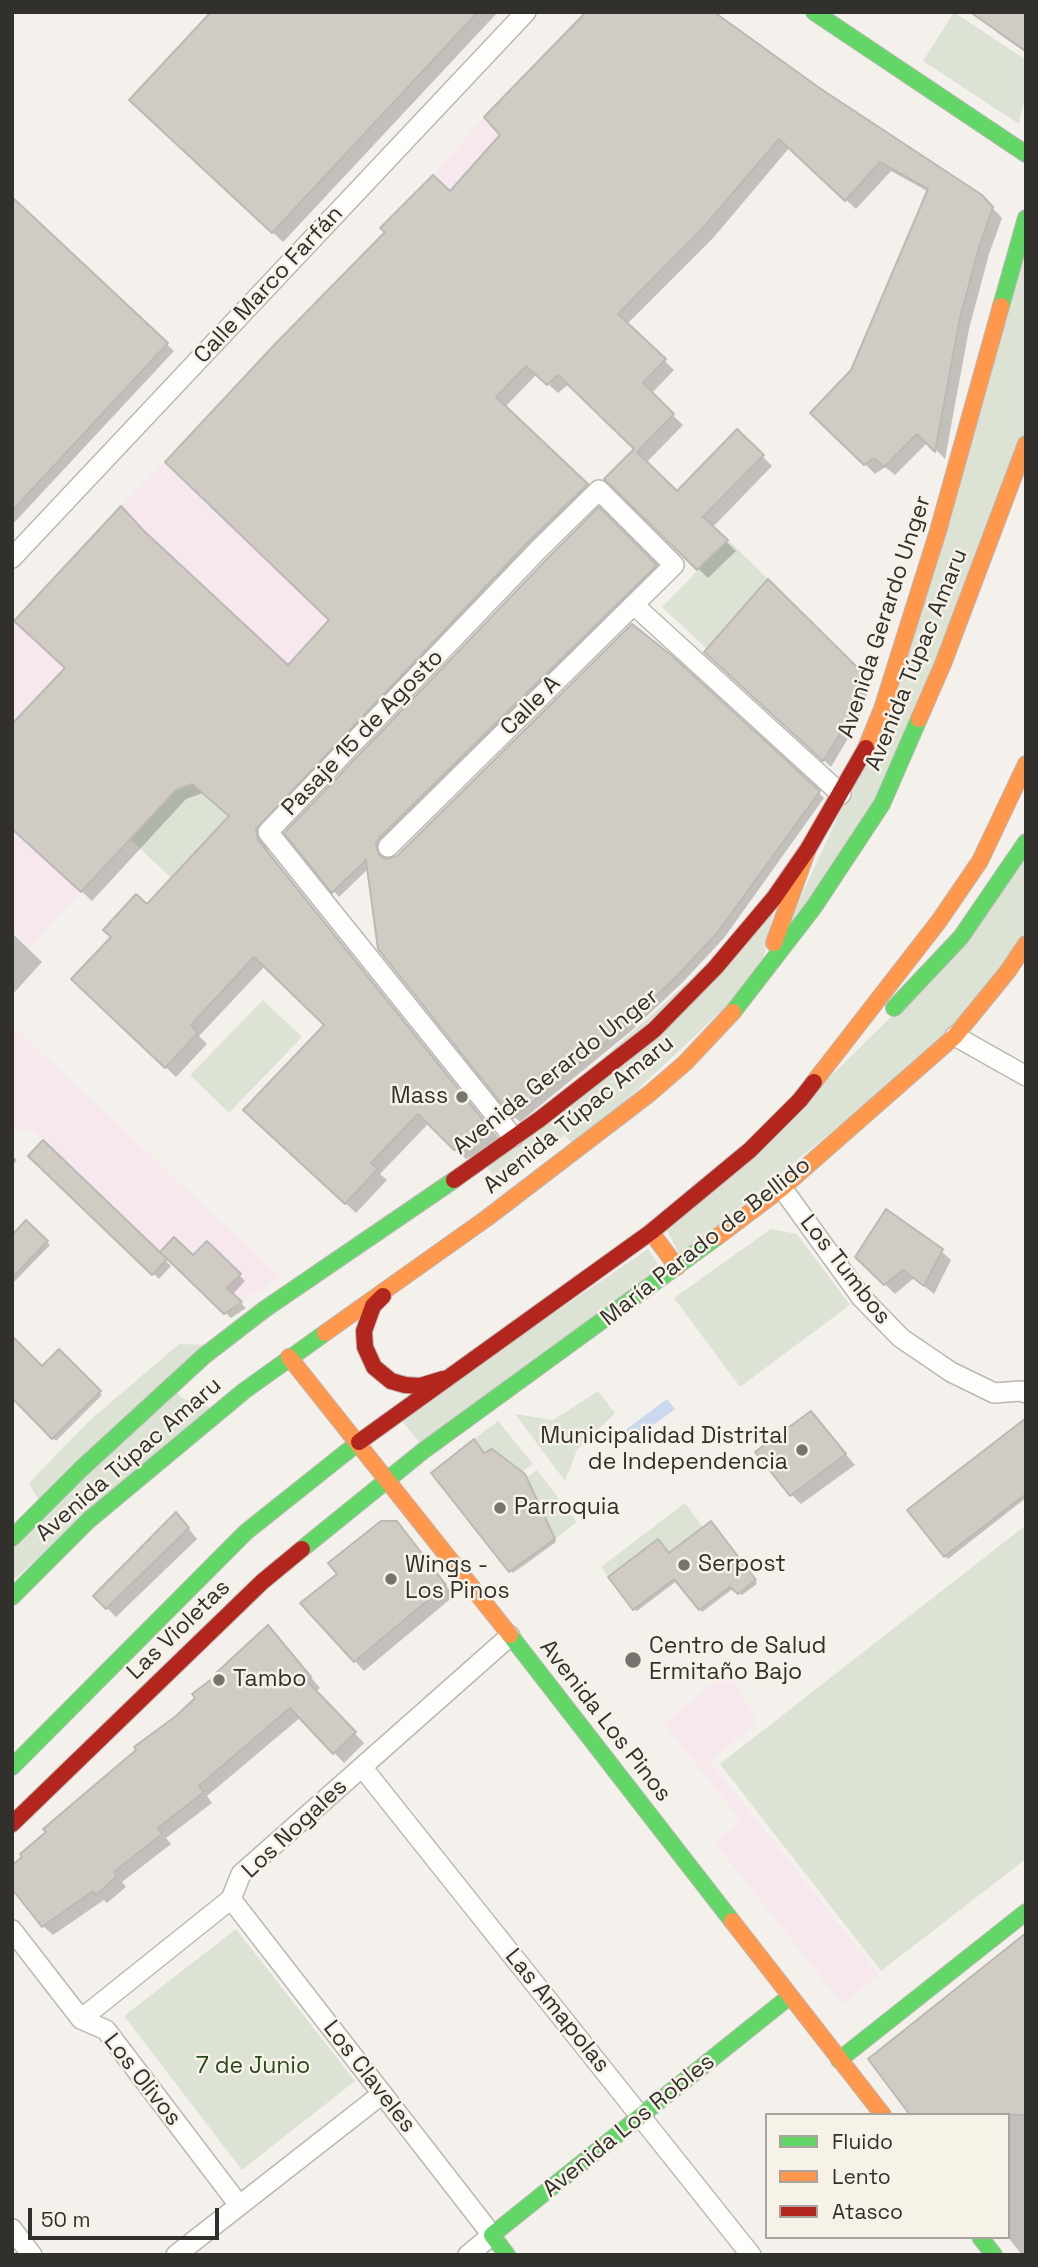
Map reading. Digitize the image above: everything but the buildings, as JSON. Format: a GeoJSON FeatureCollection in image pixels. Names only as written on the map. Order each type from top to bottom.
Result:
{"type":"FeatureCollection","features":[{"type":"Feature","properties":{"kind":"street","name":"Calle Marco Farfán"},"geometry":{"type":"LineString","coordinates":[[12,558],[526,12]]}},
{"type":"Feature","properties":{"kind":"street"},"geometry":{"type":"LineString","coordinates":[[814,12],[1026,154]]}},
{"type":"Feature","properties":{"kind":"street","name":"Avenida Gerardo Unger"},"geometry":{"type":"LineString","coordinates":[[12,1538],[81,1469],[204,1356],[265,1309],[387,1227],[513,1137],[645,1037],[715,968],[774,898],[808,849],[863,757],[909,629],[1026,218]]}},
{"type":"Feature","properties":{"kind":"street","name":"Avenida Túpac Amaru"},"geometry":{"type":"LineString","coordinates":[[12,1597],[89,1520],[244,1391],[541,1178],[649,1094],[685,1063],[763,975],[814,906],[882,804],[943,664],[1026,444]]}},
{"type":"Feature","properties":{"kind":"street","name":"Pasaje 15 de Agosto"},"geometry":{"type":"LineString","coordinates":[[513,1137],[268,832],[537,551],[599,490],[674,565]]}},
{"type":"Feature","properties":{"kind":"street","name":"Calle A"},"geometry":{"type":"LineString","coordinates":[[388,847],[674,565]]}},
{"type":"Feature","properties":{"kind":"street"},"geometry":{"type":"LineString","coordinates":[[634,605],[841,794]]}},
{"type":"Feature","properties":{"kind":"street"},"geometry":{"type":"LineString","coordinates":[[800,1100],[950,905],[979,861],[1026,764]]}},
{"type":"Feature","properties":{"kind":"street"},"geometry":{"type":"LineString","coordinates":[[12,1767],[246,1532],[358,1443],[650,1232],[750,1150],[907,995],[961,937],[1026,842]]}},
{"type":"Feature","properties":{"kind":"street"},"geometry":{"type":"LineString","coordinates":[[763,975],[808,849]]}},
{"type":"Feature","properties":{"kind":"street","name":"María Parado de Bellido"},"geometry":{"type":"LineString","coordinates":[[388,1480],[423,1451],[782,1188],[955,1036],[1008,971],[1026,944]]}},
{"type":"Feature","properties":{"kind":"street"},"geometry":{"type":"LineString","coordinates":[[955,1036],[1026,1076]]}},
{"type":"Feature","properties":{"kind":"street","name":"Los Tumbos"},"geometry":{"type":"LineString","coordinates":[[782,1188],[861,1297],[901,1338],[951,1372],[994,1393],[1024,1389]]}},
{"type":"Feature","properties":{"kind":"street"},"geometry":{"type":"LineString","coordinates":[[650,1232],[677,1267]]}},
{"type":"Feature","properties":{"kind":"street"},"geometry":{"type":"LineString","coordinates":[[402,1279],[379,1300],[368,1318],[364,1331],[365,1347],[370,1360],[385,1377],[405,1385],[427,1385],[453,1374]]}},
{"type":"Feature","properties":{"kind":"street","name":"Avenida Los Pinos"},"geometry":{"type":"LineString","coordinates":[[289,1357],[881,2113]]}},
{"type":"Feature","properties":{"kind":"street","name":"Las Violetas"},"geometry":{"type":"LineString","coordinates":[[12,1824],[262,1582],[388,1480]]}},
{"type":"Feature","properties":{"kind":"street","name":"Los Nogales"},"geometry":{"type":"LineString","coordinates":[[80,2019],[230,1899],[241,1874],[510,1636]]}},
{"type":"Feature","properties":{"kind":"street","name":"Las Amapolas"},"geometry":{"type":"LineString","coordinates":[[362,1767],[751,2255]]}},
{"type":"Feature","properties":{"kind":"street","name":"Los Claveles"},"geometry":{"type":"LineString","coordinates":[[230,1899],[507,2255]]}},
{"type":"Feature","properties":{"kind":"street"},"geometry":{"type":"LineString","coordinates":[[839,2060],[1026,1912]]}},
{"type":"Feature","properties":{"kind":"street","name":"Los Olivos"},"geometry":{"type":"LineString","coordinates":[[12,1930],[80,2019],[106,2030],[239,2205]]}},
{"type":"Feature","properties":{"kind":"street","name":"Avenida Los Robles"},"geometry":{"type":"LineString","coordinates":[[468,2255],[789,1997]]}},
{"type":"Feature","properties":{"kind":"street"},"geometry":{"type":"LineString","coordinates":[[176,2255],[382,2094]]}},
{"type":"Feature","properties":{"kind":"street"},"geometry":{"type":"LineString","coordinates":[[12,2229],[32,2255]]}},
{"type":"Feature","properties":{"kind":"street"},"geometry":{"type":"LineString","coordinates":[[982,2239],[994,2255]]}},
{"type":"Feature","properties":{"kind":"shaded area"},"geometry":{"type":"Polygon","coordinates":[[[484,117],[500,135],[466,173],[520,260],[433,175],[484,117]]]}},
{"type":"Feature","properties":{"kind":"shaded area"},"geometry":{"type":"Polygon","coordinates":[[[165,462],[329,620],[288,665],[143,530],[121,506],[165,462]]]}},
{"type":"Feature","properties":{"kind":"shaded area"},"geometry":{"type":"Polygon","coordinates":[[[14,621],[65,668],[12,724],[12,623],[14,621]]]}},
{"type":"Feature","properties":{"kind":"shaded area"},"geometry":{"type":"Polygon","coordinates":[[[12,829],[81,892],[30,947],[12,931],[12,829]]]}},
{"type":"Feature","properties":{"kind":"shaded area"},"geometry":{"type":"Polygon","coordinates":[[[12,1025],[279,1276],[224,1314],[34,1131],[12,1129],[12,1025]]]}},
{"type":"Feature","properties":{"kind":"shaded area"},"geometry":{"type":"Polygon","coordinates":[[[728,1671],[757,1723],[710,1761],[879,1975],[842,2004],[715,1843],[741,1821],[664,1724],[728,1671]]]}},
{"type":"Feature","properties":{"kind":"green space"},"geometry":{"type":"Polygon","coordinates":[[[954,12],[1026,60],[1026,92],[1019,124],[923,61],[954,12]]]}},
{"type":"Feature","properties":{"kind":"green space"},"geometry":{"type":"Polygon","coordinates":[[[1026,233],[1026,430],[879,802],[778,946],[865,758],[1026,233]]]}},
{"type":"Feature","properties":{"kind":"green space"},"geometry":{"type":"Polygon","coordinates":[[[728,540],[768,579],[707,649],[662,607],[728,540]]]}},
{"type":"Feature","properties":{"kind":"green space"},"geometry":{"type":"Polygon","coordinates":[[[186,779],[229,816],[171,878],[130,839],[186,779]]]}},
{"type":"Feature","properties":{"kind":"green space"},"geometry":{"type":"Polygon","coordinates":[[[1026,851],[1026,935],[952,1033],[680,1256],[665,1226],[754,1152],[910,998],[1026,851]]]}},
{"type":"Feature","properties":{"kind":"green space"},"geometry":{"type":"Polygon","coordinates":[[[775,904],[760,975],[575,1148],[565,1135],[498,1182],[485,1164],[775,904]]]}},
{"type":"Feature","properties":{"kind":"green space"},"geometry":{"type":"Polygon","coordinates":[[[263,1000],[302,1037],[229,1113],[190,1075],[263,1000]]]}},
{"type":"Feature","properties":{"kind":"green space"},"geometry":{"type":"Polygon","coordinates":[[[771,1229],[797,1234],[850,1305],[740,1387],[674,1298],[771,1229]]]}},
{"type":"Feature","properties":{"kind":"green space"},"geometry":{"type":"Polygon","coordinates":[[[648,1249],[660,1267],[423,1447],[400,1418],[648,1249]]]}},
{"type":"Feature","properties":{"kind":"green space"},"geometry":{"type":"Polygon","coordinates":[[[179,1344],[213,1345],[41,1504],[29,1483],[90,1420],[179,1344]]]}},
{"type":"Feature","properties":{"kind":"green space"},"geometry":{"type":"Polygon","coordinates":[[[173,1388],[182,1398],[211,1408],[12,1581],[12,1546],[173,1388]]]}},
{"type":"Feature","properties":{"kind":"green space"},"geometry":{"type":"Polygon","coordinates":[[[598,1391],[615,1413],[577,1450],[565,1481],[515,1414],[553,1420],[598,1391]]]}},
{"type":"Feature","properties":{"kind":"green space"},"geometry":{"type":"Polygon","coordinates":[[[498,1421],[533,1464],[522,1472],[493,1449],[484,1453],[474,1439],[498,1421]]]}},
{"type":"Feature","properties":{"kind":"green space"},"geometry":{"type":"Polygon","coordinates":[[[537,1470],[577,1522],[555,1539],[526,1478],[537,1470]]]}},
{"type":"Feature","properties":{"kind":"green space"},"geometry":{"type":"Polygon","coordinates":[[[685,1503],[703,1527],[669,1553],[658,1539],[608,1577],[601,1567],[685,1503]]]}},
{"type":"Feature","properties":{"kind":"green space"},"geometry":{"type":"Polygon","coordinates":[[[1026,1525],[1026,1859],[881,1971],[720,1764],[1026,1525]]]}},
{"type":"Feature","properties":{"kind":"green space","name":"7 de Junio"},"geometry":{"type":"Polygon","coordinates":[[[236,1929],[355,2081],[242,2170],[124,2016],[236,1929]]]}},
{"type":"Feature","properties":{"kind":"water"},"geometry":{"type":"Polygon","coordinates":[[[667,1399],[675,1409],[628,1444],[620,1434],[667,1399]]]}},
{"type":"Feature","properties":{"kind":"traffic: fast"},"geometry":{"type":"LineString","coordinates":[[814,12],[1026,154]]}},
{"type":"Feature","properties":{"kind":"traffic: fast"},"geometry":{"type":"LineString","coordinates":[[1001,306],[1026,218]]}},
{"type":"Feature","properties":{"kind":"traffic: fast"},"geometry":{"type":"LineString","coordinates":[[733,1012],[814,907],[882,804],[919,719]]}},
{"type":"Feature","properties":{"kind":"traffic: fast"},"geometry":{"type":"LineString","coordinates":[[894,1008],[961,937],[1026,842]]}},
{"type":"Feature","properties":{"kind":"traffic: fast"},"geometry":{"type":"LineString","coordinates":[[12,1538],[81,1469],[204,1356],[265,1309],[454,1180]]}},
{"type":"Feature","properties":{"kind":"traffic: fast"},"geometry":{"type":"LineString","coordinates":[[302,1549],[423,1451],[717,1237]]}},
{"type":"Feature","properties":{"kind":"traffic: fast"},"geometry":{"type":"LineString","coordinates":[[12,1597],[89,1520],[244,1391],[325,1333]]}},
{"type":"Feature","properties":{"kind":"traffic: fast"},"geometry":{"type":"LineString","coordinates":[[12,1767],[246,1532],[359,1442]]}},
{"type":"Feature","properties":{"kind":"traffic: fast"},"geometry":{"type":"LineString","coordinates":[[510,1635],[732,1921]]}},
{"type":"Feature","properties":{"kind":"traffic: fast"},"geometry":{"type":"LineString","coordinates":[[839,2060],[1026,1912]]}},
{"type":"Feature","properties":{"kind":"traffic: fast"},"geometry":{"type":"LineString","coordinates":[[507,2255],[492,2235],[789,1997]]}},
{"type":"Feature","properties":{"kind":"traffic: fast"},"geometry":{"type":"LineString","coordinates":[[982,2239],[994,2255]]}},
{"type":"Feature","properties":{"kind":"traffic: slow"},"geometry":{"type":"LineString","coordinates":[[866,748],[882,709],[938,531],[1001,306]]}},
{"type":"Feature","properties":{"kind":"traffic: slow"},"geometry":{"type":"LineString","coordinates":[[919,719],[943,664],[1026,444]]}},
{"type":"Feature","properties":{"kind":"traffic: slow"},"geometry":{"type":"LineString","coordinates":[[814,1082],[939,921],[980,861],[1026,764]]}},
{"type":"Feature","properties":{"kind":"traffic: slow"},"geometry":{"type":"LineString","coordinates":[[774,943],[808,849]]}},
{"type":"Feature","properties":{"kind":"traffic: slow"},"geometry":{"type":"LineString","coordinates":[[717,1237],[782,1188],[955,1036],[1008,971],[1026,944]]}},
{"type":"Feature","properties":{"kind":"traffic: slow"},"geometry":{"type":"LineString","coordinates":[[325,1333],[487,1218],[649,1094],[685,1063],[733,1012]]}},
{"type":"Feature","properties":{"kind":"traffic: slow"},"geometry":{"type":"LineString","coordinates":[[651,1232],[677,1267]]}},
{"type":"Feature","properties":{"kind":"traffic: slow"},"geometry":{"type":"LineString","coordinates":[[289,1357],[510,1635]]}},
{"type":"Feature","properties":{"kind":"traffic: slow"},"geometry":{"type":"LineString","coordinates":[[732,1921],[881,2113]]}},
{"type":"Feature","properties":{"kind":"traffic: jam"},"geometry":{"type":"LineString","coordinates":[[454,1180],[540,1119],[654,1030],[715,968],[774,898],[808,849],[866,748]]}},
{"type":"Feature","properties":{"kind":"traffic: jam"},"geometry":{"type":"LineString","coordinates":[[359,1442],[651,1232],[750,1150],[800,1100],[814,1082]]}},
{"type":"Feature","properties":{"kind":"traffic: jam"},"geometry":{"type":"LineString","coordinates":[[383,1296],[373,1306],[364,1331],[365,1347],[374,1367],[391,1381],[405,1385],[420,1386],[443,1379]]}},
{"type":"Feature","properties":{"kind":"traffic: jam"},"geometry":{"type":"LineString","coordinates":[[12,1824],[262,1582],[302,1549]]}},
{"type":"Feature","properties":{"kind":"place","name":"Mass"},"geometry":{"type":"Point","coordinates":[462,1097]}},
{"type":"Feature","properties":{"kind":"place","name":"Municipalidad Distrital de Independencia"},"geometry":{"type":"Point","coordinates":[802,1450]}},
{"type":"Feature","properties":{"kind":"place","name":"Parroquia"},"geometry":{"type":"Point","coordinates":[500,1508]}},
{"type":"Feature","properties":{"kind":"place","name":"Serpost"},"geometry":{"type":"Point","coordinates":[684,1565]}},
{"type":"Feature","properties":{"kind":"place","name":"Wings - Los Pinos"},"geometry":{"type":"Point","coordinates":[391,1579]}},
{"type":"Feature","properties":{"kind":"place","name":"Centro de Salud Ermitaño Bajo"},"geometry":{"type":"Point","coordinates":[633,1660]}},
{"type":"Feature","properties":{"kind":"place","name":"Tambo"},"geometry":{"type":"Point","coordinates":[219,1680]}}]}
